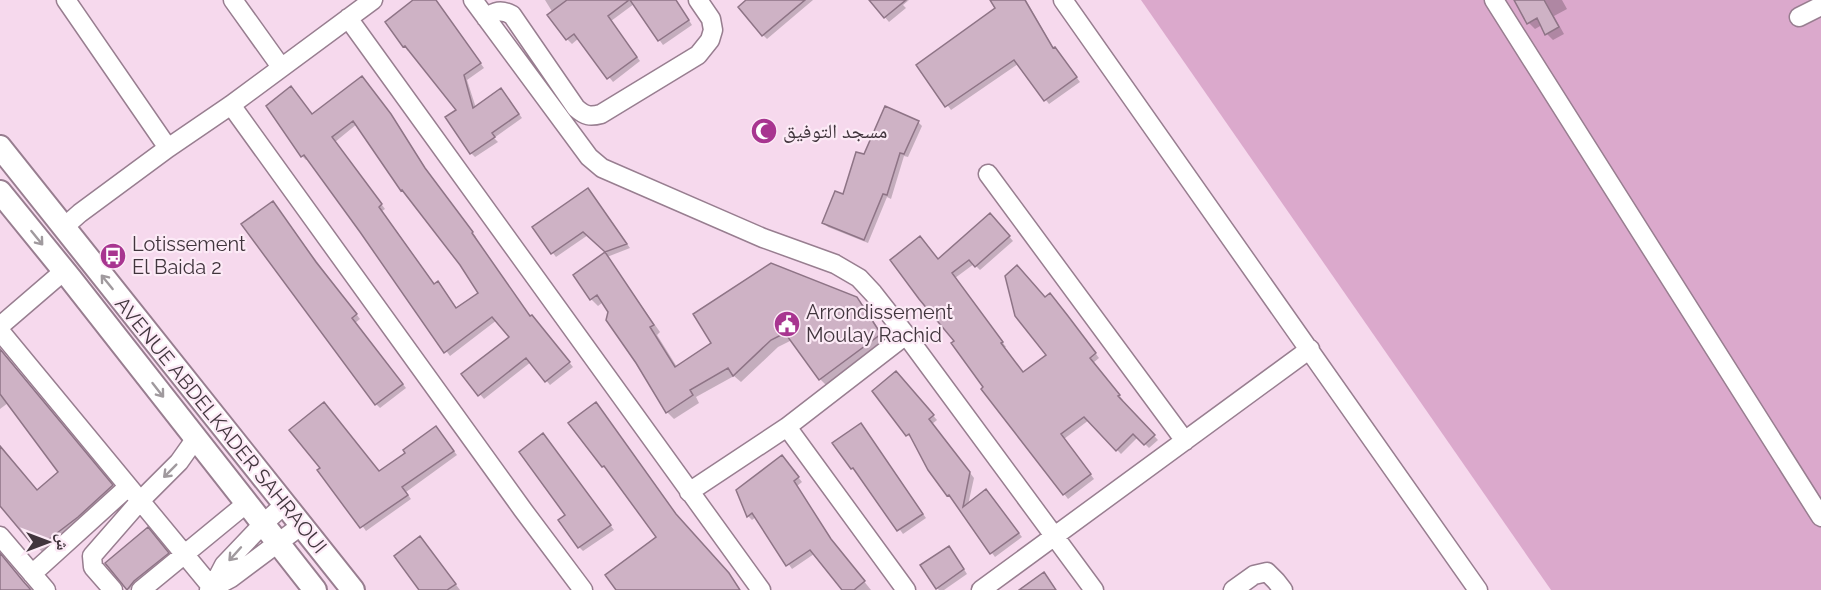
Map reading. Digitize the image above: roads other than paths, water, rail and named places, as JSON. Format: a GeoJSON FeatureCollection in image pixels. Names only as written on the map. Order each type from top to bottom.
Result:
{"type":"FeatureCollection","features":[{"type":"Feature","properties":{"kind":"main road","name":"AVENUE ABDELKADER SAHRAOUI"},"geometry":{"type":"LineString","coordinates":[[0,147],[353,590]]}},
{"type":"Feature","properties":{"kind":"main road","name":"AVENUE ABDELKADER SAHRAOUI"},"geometry":{"type":"LineString","coordinates":[[0,192],[315,590]]}},
{"type":"Feature","properties":{"kind":"street"},"geometry":{"type":"LineString","coordinates":[[66,0],[168,148]]}},
{"type":"Feature","properties":{"kind":"street"},"geometry":{"type":"LineString","coordinates":[[233,0],[280,67]]}},
{"type":"Feature","properties":{"kind":"street"},"geometry":{"type":"LineString","coordinates":[[63,228],[168,148],[231,105],[373,0]]}},
{"type":"Feature","properties":{"kind":"street"},"geometry":{"type":"LineString","coordinates":[[473,0],[589,157],[602,168],[763,238],[835,264],[859,278],[906,335],[1094,590]]}},
{"type":"Feature","properties":{"kind":"street"},"geometry":{"type":"LineString","coordinates":[[486,18],[498,11],[505,11],[512,15],[576,108],[591,116],[602,114],[698,55],[710,40],[713,30],[711,19],[698,0]]}},
{"type":"Feature","properties":{"kind":"street"},"geometry":{"type":"LineString","coordinates":[[1063,0],[1478,590]]}},
{"type":"Feature","properties":{"kind":"street"},"geometry":{"type":"LineString","coordinates":[[1494,0],[1821,517]]}},
{"type":"Feature","properties":{"kind":"street"},"geometry":{"type":"LineString","coordinates":[[1799,17],[1821,6]]}},
{"type":"Feature","properties":{"kind":"street"},"geometry":{"type":"LineString","coordinates":[[348,18],[761,590]]}},
{"type":"Feature","properties":{"kind":"street"},"geometry":{"type":"LineString","coordinates":[[231,105],[583,590]]}},
{"type":"Feature","properties":{"kind":"street"},"geometry":{"type":"LineString","coordinates":[[988,174],[1185,441]]}},
{"type":"Feature","properties":{"kind":"street"},"geometry":{"type":"LineString","coordinates":[[0,326],[64,271]]}},
{"type":"Feature","properties":{"kind":"street"},"geometry":{"type":"LineString","coordinates":[[0,331],[212,589]]}},
{"type":"Feature","properties":{"kind":"street"},"geometry":{"type":"LineString","coordinates":[[689,492],[787,427],[906,335]]}},
{"type":"Feature","properties":{"kind":"street"},"geometry":{"type":"LineString","coordinates":[[981,590],[1310,349]]}},
{"type":"Feature","properties":{"kind":"street"},"geometry":{"type":"LineString","coordinates":[[787,427],[906,590]]}},
{"type":"Feature","properties":{"kind":"street"},"geometry":{"type":"LineString","coordinates":[[32,574],[134,494],[179,462],[196,438]]}},
{"type":"Feature","properties":{"kind":"street"},"geometry":{"type":"LineString","coordinates":[[113,590],[93,567],[92,556],[134,494]]}},
{"type":"Feature","properties":{"kind":"street"},"geometry":{"type":"LineString","coordinates":[[141,590],[247,503]]}},
{"type":"Feature","properties":{"kind":"street"},"geometry":{"type":"LineString","coordinates":[[212,589],[224,566],[285,504]]}},
{"type":"Feature","properties":{"kind":"street"},"geometry":{"type":"LineString","coordinates":[[212,589],[279,544],[302,525]]}},
{"type":"Feature","properties":{"kind":"street"},"geometry":{"type":"LineString","coordinates":[[0,536],[46,590]]}},
{"type":"Feature","properties":{"kind":"street"},"geometry":{"type":"LineString","coordinates":[[1233,590],[1254,575],[1267,572],[1283,590]]}},
{"type":"Feature","properties":{"kind":"place","name":"مسجد التوفيق"},"geometry":{"type":"Point","coordinates":[764,131]}},
{"type":"Feature","properties":{"kind":"place","name":"Lotissement El Baida 2"},"geometry":{"type":"Point","coordinates":[113,256]}},
{"type":"Feature","properties":{"kind":"place","name":"Arrondissement Moulay Rachid"},"geometry":{"type":"Point","coordinates":[787,324]}}]}
